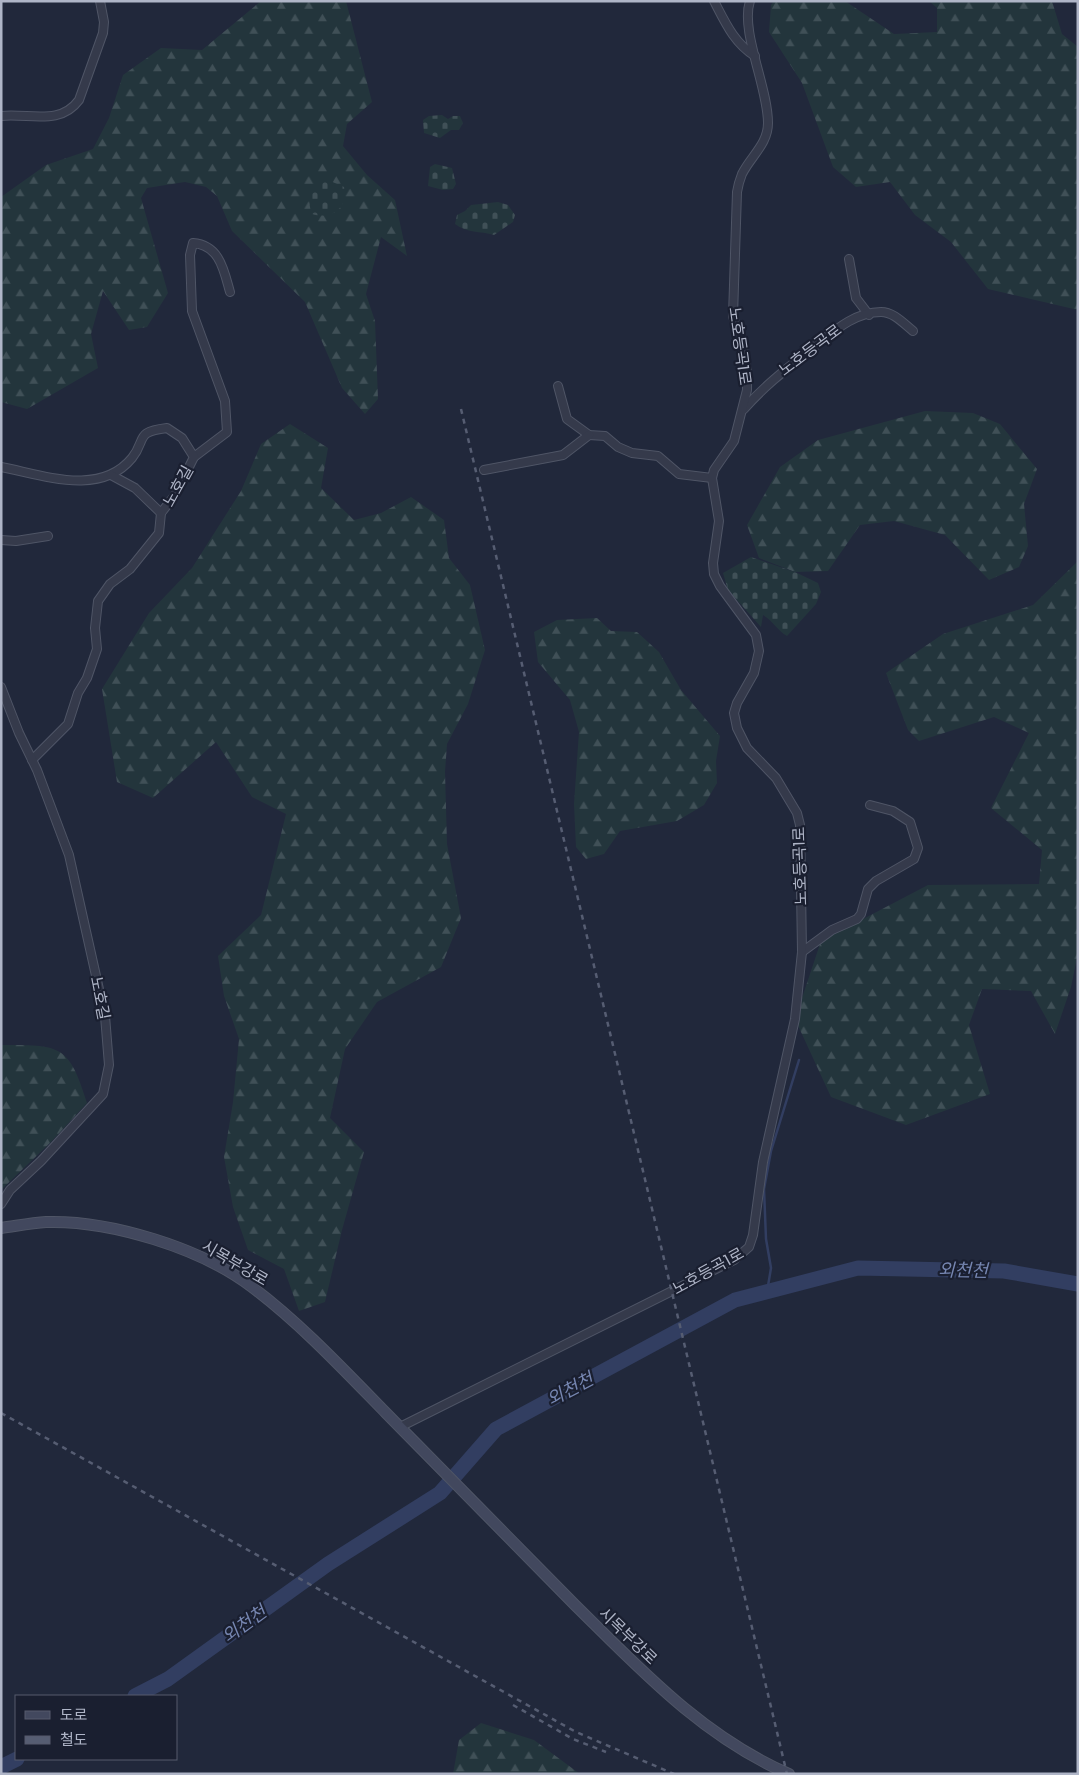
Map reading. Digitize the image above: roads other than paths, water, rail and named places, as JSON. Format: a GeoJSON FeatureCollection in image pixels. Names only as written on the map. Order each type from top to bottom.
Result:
{"type":"FeatureCollection","features":[{"type":"Feature","properties":{"kind":"street"},"geometry":{"type":"LineString","coordinates":[[1,116],[56,117],[73,108],[79,100],[103,33],[104,22],[100,1]]}},
{"type":"Feature","properties":{"kind":"street"},"geometry":{"type":"LineString","coordinates":[[714,1],[732,36],[745,50],[755,56]]}},
{"type":"Feature","properties":{"kind":"street"},"geometry":{"type":"LineString","coordinates":[[750,1],[747,10],[755,56]]}},
{"type":"Feature","properties":{"kind":"street","name":"노호등곡1로"},"geometry":{"type":"LineString","coordinates":[[403,1430],[734,1260],[749,1247],[754,1236],[769,1135],[795,1019],[802,952],[802,842],[798,813],[776,778],[748,748],[737,728],[734,713],[737,703],[754,673],[759,651],[756,635],[714,574],[713,563],[719,521],[712,478],[714,470],[734,442],[747,390],[748,373],[733,316],[737,192],[742,175],[765,140],[768,124],[760,71],[755,56]]}},
{"type":"Feature","properties":{"kind":"street"},"geometry":{"type":"LineString","coordinates":[[194,456],[227,432],[225,401],[192,311],[190,255],[193,243],[201,244],[220,258],[230,292]]}},
{"type":"Feature","properties":{"kind":"street"},"geometry":{"type":"LineString","coordinates":[[849,259],[856,298],[869,315]]}},
{"type":"Feature","properties":{"kind":"street","name":"노호등곡로"},"geometry":{"type":"LineString","coordinates":[[743,410],[762,388],[834,329],[881,312],[894,315],[913,331]]}},
{"type":"Feature","properties":{"kind":"street"},"geometry":{"type":"LineString","coordinates":[[558,386],[567,418],[589,435],[605,436],[618,446],[632,453],[658,456],[679,474],[712,478]]}},
{"type":"Feature","properties":{"kind":"street","name":"노호길"},"geometry":{"type":"LineString","coordinates":[[1,467],[81,482],[111,476],[133,457],[140,440],[147,432],[160,429],[172,429],[182,438],[194,456],[175,495],[162,514],[159,532],[130,568],[110,584],[98,601],[95,628],[97,649],[87,678],[78,693],[68,724],[32,760]]}},
{"type":"Feature","properties":{"kind":"street"},"geometry":{"type":"LineString","coordinates":[[484,470],[563,456],[589,435]]}},
{"type":"Feature","properties":{"kind":"street"},"geometry":{"type":"LineString","coordinates":[[111,476],[136,488],[162,514]]}},
{"type":"Feature","properties":{"kind":"street"},"geometry":{"type":"LineString","coordinates":[[1,540],[48,536]]}},
{"type":"Feature","properties":{"kind":"street","name":"노호길"},"geometry":{"type":"LineString","coordinates":[[1,687],[69,855],[105,1016],[109,1065],[103,1094],[41,1161],[10,1190],[1,1204]]}},
{"type":"Feature","properties":{"kind":"street"},"geometry":{"type":"LineString","coordinates":[[802,952],[832,930],[857,919],[861,914],[868,889],[876,881],[914,859],[918,848],[910,822],[893,811],[870,805]]}},
{"type":"Feature","properties":{"kind":"street","name":"시목부강로"},"geometry":{"type":"LineString","coordinates":[[1,1228],[44,1222],[80,1223],[118,1228],[211,1263],[250,1286],[309,1334],[639,1668],[689,1714],[728,1742],[789,1774]]}},
{"type":"Feature","properties":{"kind":"waterway"},"geometry":{"type":"LineString","coordinates":[[767,1292],[771,1268],[766,1239],[764,1189],[771,1151],[799,1060]]}},
{"type":"Feature","properties":{"kind":"waterway","name":"외천천"},"geometry":{"type":"LineString","coordinates":[[137,1695],[168,1679],[328,1564],[440,1493],[496,1429],[735,1300],[858,1268],[1004,1271],[1078,1284]]}},
{"type":"Feature","properties":{"kind":"waterway","name":"외천천"},"geometry":{"type":"LineString","coordinates":[[1,1767],[15,1760]]}},
{"type":"Feature","properties":{"kind":"railway"},"geometry":{"type":"LineString","coordinates":[[461,409],[787,1774]]}},
{"type":"Feature","properties":{"kind":"railway"},"geometry":{"type":"LineString","coordinates":[[1,1413],[576,1732],[674,1774]]}},
{"type":"Feature","properties":{"kind":"railway"},"geometry":{"type":"LineString","coordinates":[[513,1705],[573,1739],[606,1752]]}}]}
